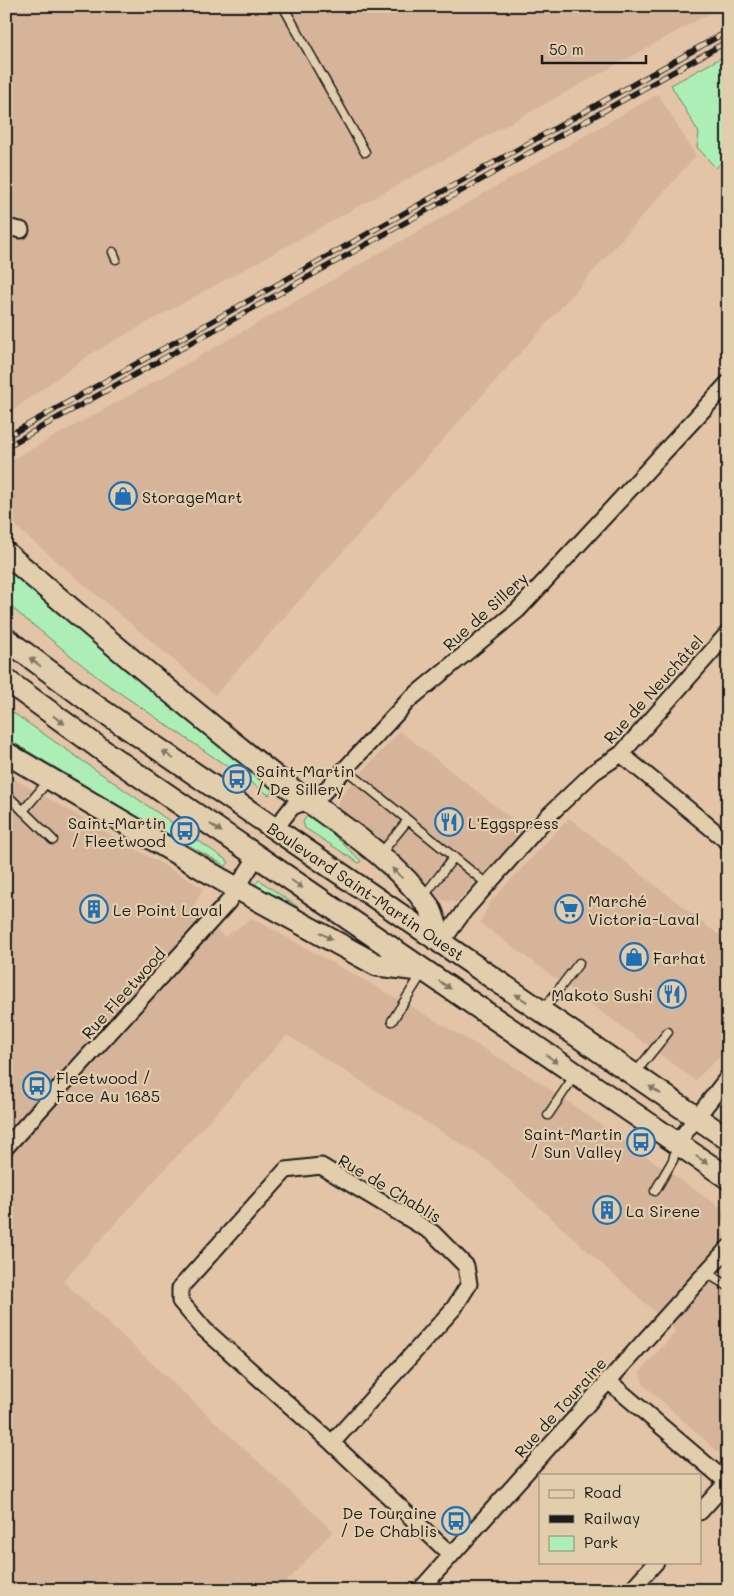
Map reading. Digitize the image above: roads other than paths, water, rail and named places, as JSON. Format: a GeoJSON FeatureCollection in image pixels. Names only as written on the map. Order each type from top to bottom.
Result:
{"type":"FeatureCollection","features":[{"type":"Feature","properties":{"kind":"main road"},"geometry":{"type":"LineString","coordinates":[[6,553],[234,744],[309,800],[378,856],[430,909],[441,943]]}},
{"type":"Feature","properties":{"kind":"main road","name":"Boulevard Saint-Martin Ouest"},"geometry":{"type":"LineString","coordinates":[[6,639],[90,702],[728,1139]]}},
{"type":"Feature","properties":{"kind":"main road","name":"Boulevard Saint-Martin Ouest"},"geometry":{"type":"LineString","coordinates":[[6,680],[66,725],[728,1178]]}},
{"type":"Feature","properties":{"kind":"main road"},"geometry":{"type":"LineString","coordinates":[[6,753],[49,780],[237,888],[377,965],[424,970]]}},
{"type":"Feature","properties":{"kind":"street","name":"Rue de Sillery"},"geometry":{"type":"LineString","coordinates":[[275,829],[292,807],[320,796],[410,700],[518,610],[728,383]]}},
{"type":"Feature","properties":{"kind":"street","name":"Rue de Neuchâtel"},"geometry":{"type":"LineString","coordinates":[[441,943],[454,922],[571,793],[594,772],[621,754],[728,633]]}},
{"type":"Feature","properties":{"kind":"street"},"geometry":{"type":"LineString","coordinates":[[621,754],[728,842]]}},
{"type":"Feature","properties":{"kind":"street","name":"Rue Fleetwood"},"geometry":{"type":"LineString","coordinates":[[6,1147],[228,902],[257,856]]}},
{"type":"Feature","properties":{"kind":"street"},"geometry":{"type":"LineString","coordinates":[[677,1143],[728,1077]]}},
{"type":"Feature","properties":{"kind":"street","name":"Rue de Chablis"},"geometry":{"type":"LineString","coordinates":[[332,1443],[454,1308],[469,1284],[466,1266],[433,1233],[321,1166],[286,1170],[180,1288],[180,1301],[204,1329],[332,1443],[451,1555]]}},
{"type":"Feature","properties":{"kind":"street","name":"Rue de Touraine"},"geometry":{"type":"LineString","coordinates":[[420,1590],[607,1380],[728,1248]]}},
{"type":"Feature","properties":{"kind":"street"},"geometry":{"type":"LineString","coordinates":[[607,1380],[727,1482],[702,1510]]}},
{"type":"Feature","properties":{"kind":"street"},"geometry":{"type":"LineString","coordinates":[[631,1590],[654,1564]]}},
{"type":"Feature","properties":{"kind":"lane"},"geometry":{"type":"LineString","coordinates":[[283,6],[365,152]]}},
{"type":"Feature","properties":{"kind":"lane"},"geometry":{"type":"LineString","coordinates":[[345,769],[487,884]]}},
{"type":"Feature","properties":{"kind":"lane"},"geometry":{"type":"LineString","coordinates":[[23,811],[49,780]]}},
{"type":"Feature","properties":{"kind":"lane"},"geometry":{"type":"LineString","coordinates":[[8,796],[53,840]]}},
{"type":"Feature","properties":{"kind":"lane"},"geometry":{"type":"LineString","coordinates":[[378,856],[408,820]]}},
{"type":"Feature","properties":{"kind":"lane"},"geometry":{"type":"LineString","coordinates":[[422,899],[454,857]]}},
{"type":"Feature","properties":{"kind":"lane"},"geometry":{"type":"LineString","coordinates":[[541,1012],[579,963]]}},
{"type":"Feature","properties":{"kind":"lane"},"geometry":{"type":"LineString","coordinates":[[392,1021],[424,970]]}},
{"type":"Feature","properties":{"kind":"lane"},"geometry":{"type":"LineString","coordinates":[[634,1075],[668,1032]]}},
{"type":"Feature","properties":{"kind":"lane"},"geometry":{"type":"LineString","coordinates":[[548,1115],[576,1075]]}},
{"type":"Feature","properties":{"kind":"lane"},"geometry":{"type":"LineString","coordinates":[[655,1191],[673,1160],[677,1143]]}},
{"type":"Feature","properties":{"kind":"lane"},"geometry":{"type":"LineString","coordinates":[[705,1272],[728,1286]]}},
{"type":"Feature","properties":{"kind":"railway"},"geometry":{"type":"LineString","coordinates":[[6,437],[728,31]]}},
{"type":"Feature","properties":{"kind":"railway"},"geometry":{"type":"LineString","coordinates":[[6,447],[728,41]]}},
{"type":"Feature","properties":{"kind":"place","name":"StorageMart"},"geometry":{"type":"Point","coordinates":[123,496]}},
{"type":"Feature","properties":{"kind":"place","name":"Saint-Martin / De Sillery"},"geometry":{"type":"Point","coordinates":[237,779]}},
{"type":"Feature","properties":{"kind":"place","name":"L'Eggspress"},"geometry":{"type":"Point","coordinates":[449,822]}},
{"type":"Feature","properties":{"kind":"place","name":"Saint-Martin / Fleetwood"},"geometry":{"type":"Point","coordinates":[185,831]}},
{"type":"Feature","properties":{"kind":"place","name":"Le Point Laval"},"geometry":{"type":"Point","coordinates":[94,909]}},
{"type":"Feature","properties":{"kind":"place","name":"Marché Victoria-Laval"},"geometry":{"type":"Point","coordinates":[569,909]}},
{"type":"Feature","properties":{"kind":"place","name":"Farhat"},"geometry":{"type":"Point","coordinates":[634,957]}},
{"type":"Feature","properties":{"kind":"place","name":"Makoto Sushi"},"geometry":{"type":"Point","coordinates":[672,994]}},
{"type":"Feature","properties":{"kind":"place","name":"Fleetwood / Face Au 1685"},"geometry":{"type":"Point","coordinates":[37,1086]}},
{"type":"Feature","properties":{"kind":"place","name":"Saint-Martin / Sun Valley"},"geometry":{"type":"Point","coordinates":[641,1142]}},
{"type":"Feature","properties":{"kind":"place","name":"La Sirene"},"geometry":{"type":"Point","coordinates":[607,1210]}},
{"type":"Feature","properties":{"kind":"place","name":"De Touraine / De Chablis"},"geometry":{"type":"Point","coordinates":[456,1521]}}]}
